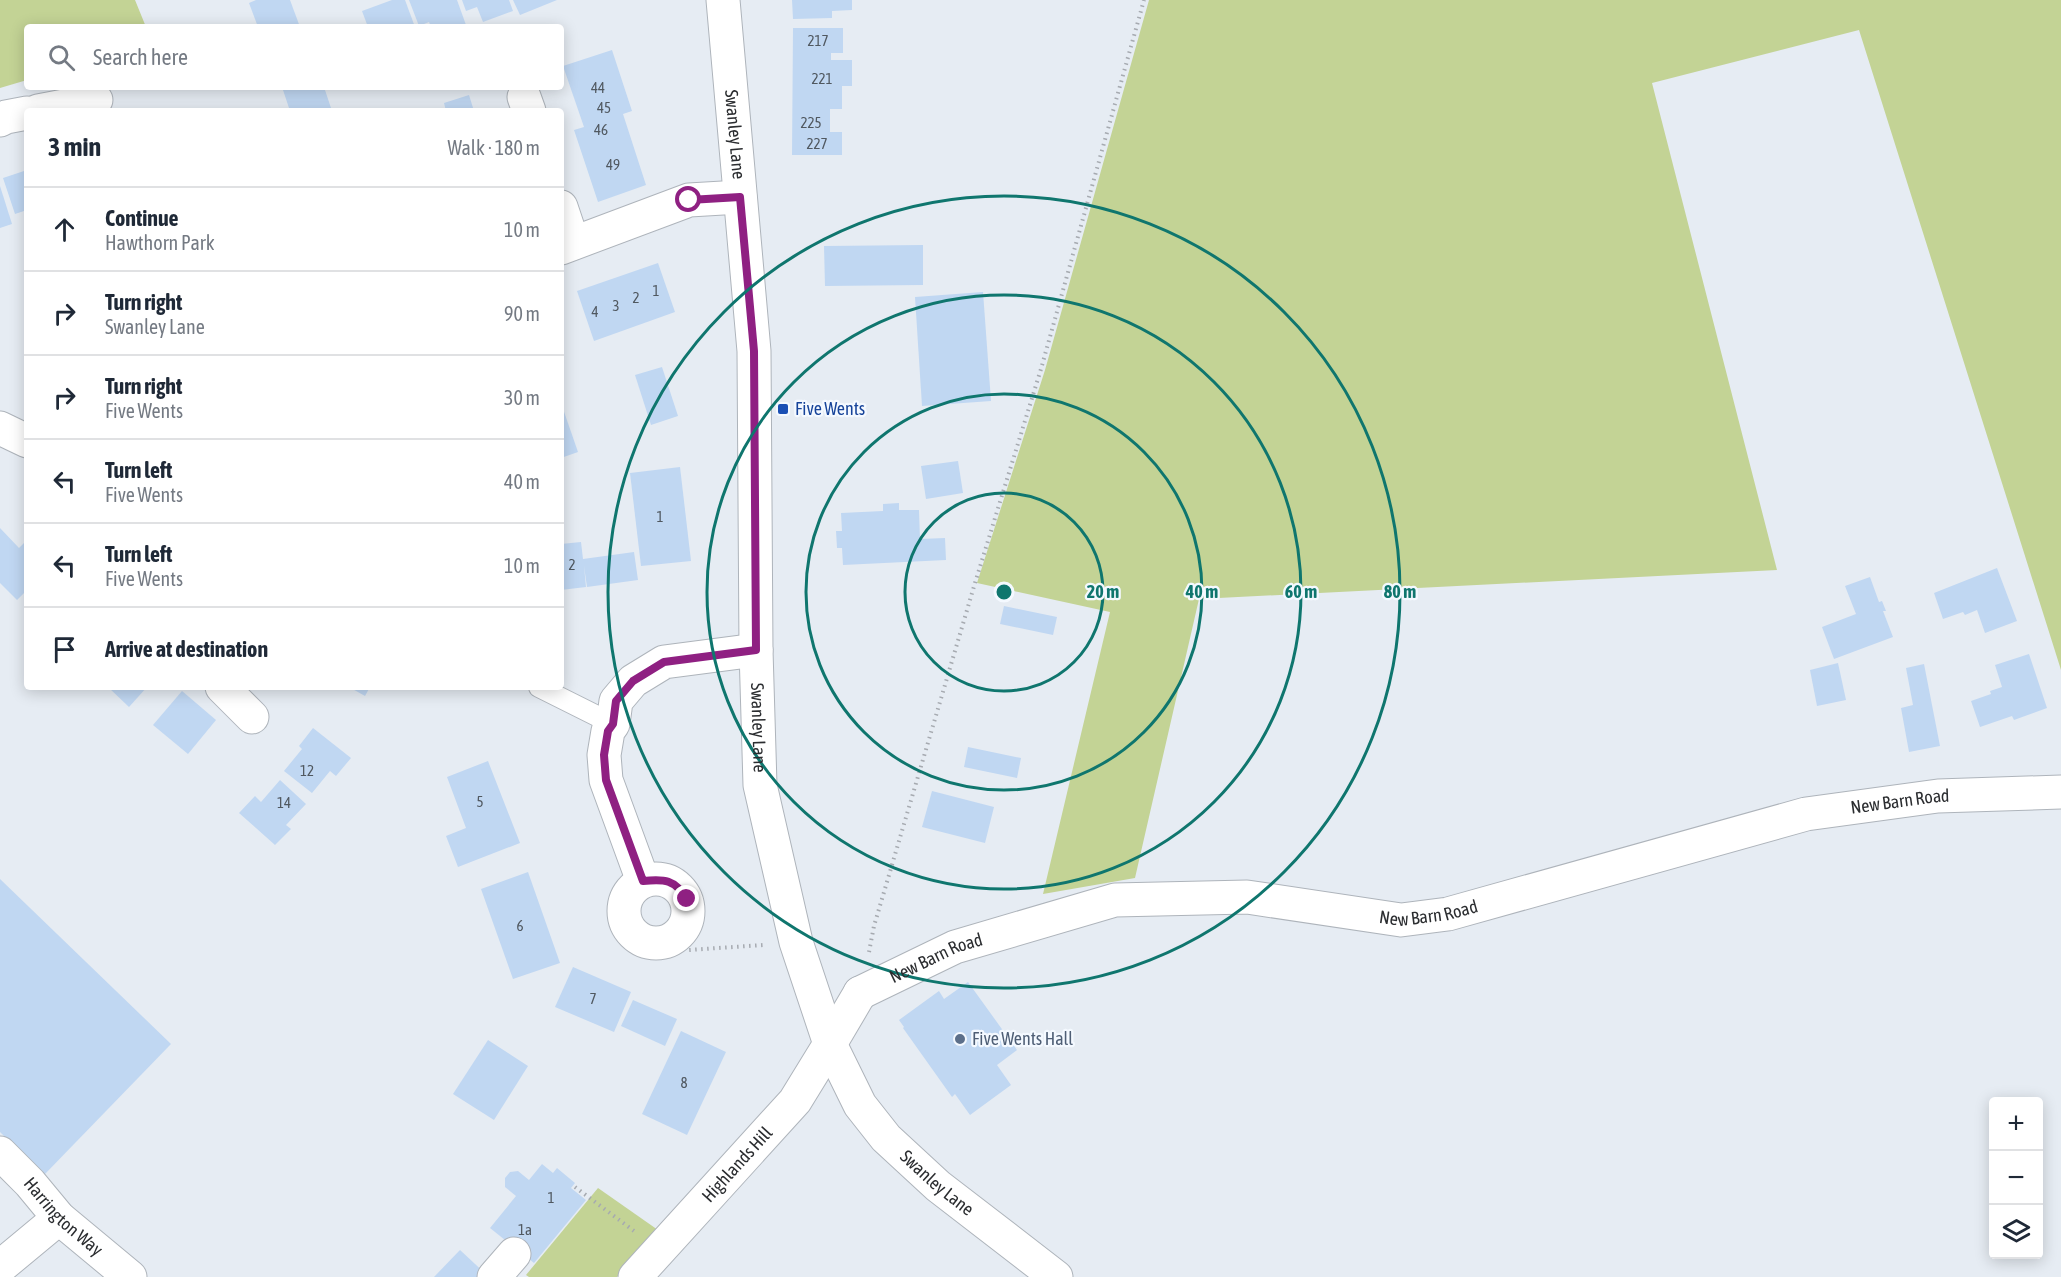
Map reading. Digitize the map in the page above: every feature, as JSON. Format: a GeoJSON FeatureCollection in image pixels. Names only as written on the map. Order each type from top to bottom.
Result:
{"type":"FeatureCollection","features":[{"type":"Feature","properties":{"kind":"street","name":"Swanley Lane"},"geometry":{"type":"LineString","coordinates":[[723,0],[754,351],[756,650],[760,784],[796,942],[830,1044],[860,1105],[886,1138],[938,1186],[1056,1277]]}},
{"type":"Feature","properties":{"kind":"street"},"geometry":{"type":"LineString","coordinates":[[54,108],[96,100]]}},
{"type":"Feature","properties":{"kind":"street"},"geometry":{"type":"LineString","coordinates":[[0,120],[24,114]]}},
{"type":"Feature","properties":{"kind":"street"},"geometry":{"type":"LineString","coordinates":[[564,226],[567,245],[689,200],[740,197]]}},
{"type":"Feature","properties":{"kind":"street"},"geometry":{"type":"LineString","coordinates":[[0,428],[24,440]]}},
{"type":"Feature","properties":{"kind":"street"},"geometry":{"type":"LineString","coordinates":[[643,881],[606,780],[604,755],[608,731],[613,724],[616,701],[633,681],[664,662],[756,650]]}},
{"type":"Feature","properties":{"kind":"street"},"geometry":{"type":"LineString","coordinates":[[225,690],[252,717]]}},
{"type":"Feature","properties":{"kind":"street","name":"New Barn Road"},"geometry":{"type":"LineString","coordinates":[[830,1044],[860,993],[955,947],[1115,900],[1247,897],[1401,920],[1448,914],[1806,814],[1938,796],[2061,792]]}},
{"type":"Feature","properties":{"kind":"street"},"geometry":{"type":"LineString","coordinates":[[662,879],[680,889],[687,899],[689,915],[686,927],[678,936],[668,942],[657,944],[645,942],[633,935],[624,921],[623,909],[628,894],[643,881],[662,879]]}},
{"type":"Feature","properties":{"kind":"street","name":"Highlands Hill"},"geometry":{"type":"LineString","coordinates":[[635,1277],[795,1101],[830,1044]]}},
{"type":"Feature","properties":{"kind":"street","name":"Harrington Way"},"geometry":{"type":"LineString","coordinates":[[0,1153],[30,1183],[59,1218],[130,1277]]}},
{"type":"Feature","properties":{"kind":"street"},"geometry":{"type":"LineString","coordinates":[[0,1267],[59,1218]]}},
{"type":"Feature","properties":{"kind":"lane"},"geometry":{"type":"LineString","coordinates":[[545,690],[613,724]]}},
{"type":"Feature","properties":{"kind":"path"},"geometry":{"type":"LineString","coordinates":[[874,926],[1041,369],[1144,0]]}},
{"type":"Feature","properties":{"kind":"path"},"geometry":{"type":"LineString","coordinates":[[678,936],[689,950],[796,942]]}},
{"type":"Feature","properties":{"kind":"path"},"geometry":{"type":"LineString","coordinates":[[574,1187],[659,1249]]}},
{"type":"Feature","properties":{"kind":"green space"},"geometry":{"type":"Polygon","coordinates":[[[0,0],[135,0],[145,24],[24,24],[24,81],[0,88],[0,0]]]}},
{"type":"Feature","properties":{"kind":"green space"},"geometry":{"type":"Polygon","coordinates":[[[1149,0],[2061,0],[2061,670],[1859,30],[1652,83],[1777,570],[1199,599],[1135,878],[1043,894],[1110,612],[977,583],[1045,370],[1149,0]]]}},
{"type":"Feature","properties":{"kind":"green space"},"geometry":{"type":"Polygon","coordinates":[[[598,1188],[658,1230],[617,1277],[529,1277],[526,1275],[598,1188]]]}},
{"type":"Feature","properties":{"kind":"building"},"geometry":{"type":"Polygon","coordinates":[[[256,0],[290,0],[299,24],[257,24],[249,3],[256,0]]]}},
{"type":"Feature","properties":{"kind":"building"},"geometry":{"type":"Polygon","coordinates":[[[392,0],[405,0],[414,24],[367,24],[362,11],[392,0]]]}},
{"type":"Feature","properties":{"kind":"building"},"geometry":{"type":"Polygon","coordinates":[[[409,0],[457,0],[466,24],[430,24],[429,22],[418,24],[409,0]]]}},
{"type":"Feature","properties":{"kind":"building"},"geometry":{"type":"Polygon","coordinates":[[[462,0],[509,0],[513,11],[483,22],[477,7],[466,11],[462,0]]]}},
{"type":"Feature","properties":{"kind":"building"},"geometry":{"type":"Polygon","coordinates":[[[513,0],[557,0],[520,15],[513,0]]]}},
{"type":"Feature","properties":{"kind":"building"},"geometry":{"type":"Polygon","coordinates":[[[792,0],[852,0],[852,10],[832,11],[832,18],[793,19],[792,0]]]}},
{"type":"Feature","properties":{"kind":"building"},"geometry":{"type":"Polygon","coordinates":[[[793,28],[843,28],[843,53],[831,53],[831,60],[852,60],[852,86],[842,86],[842,109],[830,109],[830,132],[842,132],[842,155],[792,155],[793,28]]]}},
{"type":"Feature","properties":{"kind":"building"},"geometry":{"type":"Polygon","coordinates":[[[612,50],[632,111],[623,114],[646,185],[598,202],[574,130],[584,127],[564,66],[612,50]]]}},
{"type":"Feature","properties":{"kind":"building"},"geometry":{"type":"Polygon","coordinates":[[[283,90],[325,90],[331,108],[289,108],[283,90]]]}},
{"type":"Feature","properties":{"kind":"building"},"geometry":{"type":"Polygon","coordinates":[[[469,95],[473,108],[445,108],[444,103],[469,95]]]}},
{"type":"Feature","properties":{"kind":"building"},"geometry":{"type":"Polygon","coordinates":[[[24,171],[24,211],[15,214],[3,178],[24,171]]]}},
{"type":"Feature","properties":{"kind":"building"},"geometry":{"type":"Polygon","coordinates":[[[0,186],[12,224],[0,228],[0,186]]]}},
{"type":"Feature","properties":{"kind":"building"},"geometry":{"type":"Polygon","coordinates":[[[923,245],[923,285],[825,286],[824,246],[923,245]]]}},
{"type":"Feature","properties":{"kind":"building"},"geometry":{"type":"Polygon","coordinates":[[[658,263],[675,312],[594,341],[577,291],[658,263]]]}},
{"type":"Feature","properties":{"kind":"building"},"geometry":{"type":"Polygon","coordinates":[[[983,292],[991,401],[922,406],[915,297],[983,292]]]}},
{"type":"Feature","properties":{"kind":"building"},"geometry":{"type":"Polygon","coordinates":[[[662,367],[678,416],[651,425],[635,375],[662,367]]]}},
{"type":"Feature","properties":{"kind":"building"},"geometry":{"type":"Polygon","coordinates":[[[564,412],[578,452],[564,457],[564,412]]]}},
{"type":"Feature","properties":{"kind":"building"},"geometry":{"type":"Polygon","coordinates":[[[958,461],[963,493],[926,499],[921,466],[958,461]]]}},
{"type":"Feature","properties":{"kind":"building"},"geometry":{"type":"Polygon","coordinates":[[[680,467],[691,561],[641,566],[630,473],[680,467]]]}},
{"type":"Feature","properties":{"kind":"building"},"geometry":{"type":"Polygon","coordinates":[[[899,503],[899,510],[919,510],[920,539],[945,538],[946,560],[843,565],[842,548],[837,548],[836,531],[842,531],[841,513],[883,511],[883,504],[899,503]]]}},
{"type":"Feature","properties":{"kind":"building"},"geometry":{"type":"Polygon","coordinates":[[[0,528],[19,548],[24,543],[24,593],[17,600],[0,583],[0,528]]]}},
{"type":"Feature","properties":{"kind":"building"},"geometry":{"type":"Polygon","coordinates":[[[581,542],[583,559],[634,552],[638,580],[587,587],[584,566],[586,587],[564,590],[564,544],[581,542]]]}},
{"type":"Feature","properties":{"kind":"building"},"geometry":{"type":"Polygon","coordinates":[[[1997,568],[2017,621],[1985,633],[1977,610],[1943,619],[1934,593],[1997,568]]]}},
{"type":"Feature","properties":{"kind":"building"},"geometry":{"type":"Polygon","coordinates":[[[1870,577],[1879,602],[1882,601],[1886,611],[1883,611],[1893,637],[1834,659],[1822,627],[1856,614],[1845,586],[1870,577]]]}},
{"type":"Feature","properties":{"kind":"building"},"geometry":{"type":"Polygon","coordinates":[[[1004,606],[1057,617],[1053,635],[1000,624],[1004,606]]]}},
{"type":"Feature","properties":{"kind":"building"},"geometry":{"type":"Polygon","coordinates":[[[2029,654],[2047,708],[2014,720],[2012,716],[1980,727],[1971,701],[1991,694],[1990,691],[2002,687],[1995,665],[2029,654]]]}},
{"type":"Feature","properties":{"kind":"building"},"geometry":{"type":"Polygon","coordinates":[[[1838,663],[1846,700],[1817,706],[1810,670],[1838,663]]]}},
{"type":"Feature","properties":{"kind":"building"},"geometry":{"type":"Polygon","coordinates":[[[1924,664],[1940,746],[1909,752],[1901,708],[1913,705],[1906,668],[1924,664]]]}},
{"type":"Feature","properties":{"kind":"building"},"geometry":{"type":"Polygon","coordinates":[[[111,690],[144,690],[129,707],[111,690]]]}},
{"type":"Feature","properties":{"kind":"building"},"geometry":{"type":"Polygon","coordinates":[[[354,690],[368,690],[365,696],[354,690]]]}},
{"type":"Feature","properties":{"kind":"building"},"geometry":{"type":"Polygon","coordinates":[[[182,691],[216,720],[188,754],[153,725],[182,691]]]}},
{"type":"Feature","properties":{"kind":"building"},"geometry":{"type":"Polygon","coordinates":[[[313,728],[351,758],[336,776],[330,771],[312,793],[284,771],[302,749],[299,746],[313,728]]]}},
{"type":"Feature","properties":{"kind":"building"},"geometry":{"type":"Polygon","coordinates":[[[968,747],[1021,758],[1017,778],[964,767],[968,747]]]}},
{"type":"Feature","properties":{"kind":"building"},"geometry":{"type":"Polygon","coordinates":[[[488,761],[520,843],[458,867],[446,836],[466,828],[447,777],[488,761]]]}},
{"type":"Feature","properties":{"kind":"building"},"geometry":{"type":"Polygon","coordinates":[[[280,780],[306,804],[286,825],[291,829],[275,845],[239,813],[255,796],[261,802],[280,780]]]}},
{"type":"Feature","properties":{"kind":"building"},"geometry":{"type":"Polygon","coordinates":[[[932,791],[994,807],[985,843],[922,827],[932,791]]]}},
{"type":"Feature","properties":{"kind":"building"},"geometry":{"type":"Polygon","coordinates":[[[528,872],[560,963],[513,979],[481,889],[528,872]]]}},
{"type":"Feature","properties":{"kind":"building"},"geometry":{"type":"Polygon","coordinates":[[[0,879],[171,1044],[44,1175],[0,1132],[0,879]]]}},
{"type":"Feature","properties":{"kind":"building"},"geometry":{"type":"Polygon","coordinates":[[[573,967],[631,992],[614,1032],[555,1007],[573,967]]]}},
{"type":"Feature","properties":{"kind":"building","name":"Five Wents Hall"},"geometry":{"type":"Polygon","coordinates":[[[968,982],[1017,1050],[997,1065],[1011,1085],[970,1115],[955,1094],[952,1097],[899,1020],[939,991],[944,999],[968,982]]]}},
{"type":"Feature","properties":{"kind":"building"},"geometry":{"type":"Polygon","coordinates":[[[633,1000],[677,1019],[665,1046],[621,1026],[633,1000]]]}},
{"type":"Feature","properties":{"kind":"building"},"geometry":{"type":"Polygon","coordinates":[[[681,1031],[726,1052],[687,1135],[642,1114],[681,1031]]]}},
{"type":"Feature","properties":{"kind":"building"},"geometry":{"type":"Polygon","coordinates":[[[488,1040],[528,1066],[494,1120],[453,1094],[488,1040]]]}},
{"type":"Feature","properties":{"kind":"building"},"geometry":{"type":"Polygon","coordinates":[[[542,1164],[553,1173],[557,1168],[575,1183],[571,1188],[586,1200],[534,1263],[490,1228],[516,1196],[505,1187],[505,1178],[510,1172],[518,1171],[529,1180],[542,1164]]]}},
{"type":"Feature","properties":{"kind":"building"},"geometry":{"type":"Polygon","coordinates":[[[460,1250],[489,1277],[434,1277],[460,1250]]]}},
{"type":"Feature","properties":{"kind":"place","name":"Five Wents"},"geometry":{"type":"Point","coordinates":[783,409]}},
{"type":"Feature","properties":{"kind":"place","name":"Five Wents Hall"},"geometry":{"type":"Point","coordinates":[960,1039]}},
{"type":"Feature","properties":{"kind":"route"},"geometry":{"type":"LineString","coordinates":[[687,899],[672,883],[662,879],[643,881],[606,780],[604,755],[608,731],[613,724],[616,701],[633,681],[664,662],[756,650],[754,351],[740,197],[689,200]]}}]}
